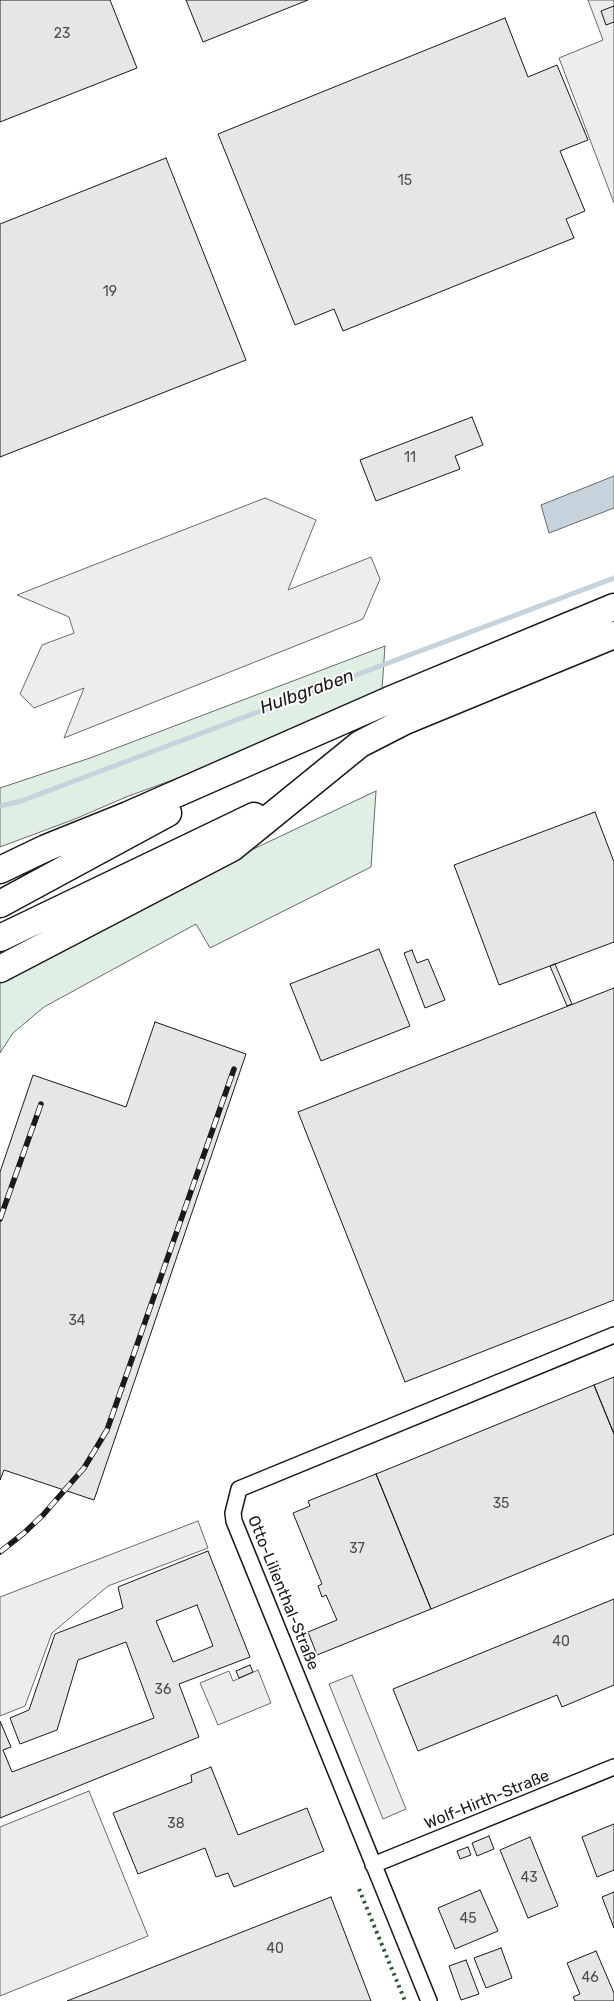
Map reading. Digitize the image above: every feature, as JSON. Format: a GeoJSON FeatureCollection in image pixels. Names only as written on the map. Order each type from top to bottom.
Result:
{"type":"FeatureCollection","features":[{"type":"Feature","properties":{"kind":"highway"},"geometry":{"type":"LineString","coordinates":[[7,865],[614,607]]}},
{"type":"Feature","properties":{"kind":"highway"},"geometry":{"type":"LineString","coordinates":[[2,968],[232,848],[360,744],[422,714],[614,635]]}},
{"type":"Feature","properties":{"kind":"highway"},"geometry":{"type":"LineString","coordinates":[[0,904],[179,807],[308,745],[392,700]]}},
{"type":"Feature","properties":{"kind":"highway"},"geometry":{"type":"LineString","coordinates":[[0,938],[292,798]]}},
{"type":"Feature","properties":{"kind":"street","name":"Otto-Lilienthal-Straße"},"geometry":{"type":"LineString","coordinates":[[429,2001],[234,1521],[233,1513],[239,1489],[614,1335]]}},
{"type":"Feature","properties":{"kind":"street","name":"Wolf-Hirth-Straße"},"geometry":{"type":"LineString","coordinates":[[373,1865],[614,1766]]}},
{"type":"Feature","properties":{"kind":"green space"},"geometry":{"type":"Polygon","coordinates":[[[385,646],[381,704],[126,797],[75,819],[0,847],[0,788],[90,758],[385,646]]]}},
{"type":"Feature","properties":{"kind":"green space"},"geometry":{"type":"Polygon","coordinates":[[[376,791],[371,867],[210,948],[196,924],[44,1007],[13,1033],[0,1053],[0,981],[228,861],[376,791]]]}},
{"type":"Feature","properties":{"kind":"shaded area"},"geometry":{"type":"Polygon","coordinates":[[[588,0],[614,0],[614,203],[559,58],[603,40],[588,0]]]}},
{"type":"Feature","properties":{"kind":"shaded area"},"geometry":{"type":"Polygon","coordinates":[[[614,476],[614,508],[549,533],[541,505],[614,476]]]}},
{"type":"Feature","properties":{"kind":"shaded area"},"geometry":{"type":"Polygon","coordinates":[[[265,498],[316,520],[288,590],[371,557],[380,579],[363,619],[64,738],[84,688],[34,708],[20,694],[42,645],[74,633],[69,617],[17,595],[265,498]]]}},
{"type":"Feature","properties":{"kind":"shaded area"},"geometry":{"type":"Polygon","coordinates":[[[198,1521],[208,1548],[108,1586],[52,1633],[25,1706],[0,1716],[0,1597],[198,1521]]]}},
{"type":"Feature","properties":{"kind":"shaded area"},"geometry":{"type":"Polygon","coordinates":[[[258,1670],[271,1703],[218,1725],[200,1683],[229,1671],[233,1681],[258,1670]]]}},
{"type":"Feature","properties":{"kind":"shaded area"},"geometry":{"type":"Polygon","coordinates":[[[352,1675],[406,1809],[383,1819],[329,1684],[352,1675]]]}},
{"type":"Feature","properties":{"kind":"shaded area"},"geometry":{"type":"Polygon","coordinates":[[[89,1791],[148,1936],[0,1996],[0,1827],[89,1791]]]}},
{"type":"Feature","properties":{"kind":"building"},"geometry":{"type":"Polygon","coordinates":[[[0,0],[110,0],[137,68],[0,122],[0,0]]]}},
{"type":"Feature","properties":{"kind":"building"},"geometry":{"type":"Polygon","coordinates":[[[186,0],[308,0],[203,42],[186,0]]]}},
{"type":"Feature","properties":{"kind":"building"},"geometry":{"type":"Polygon","coordinates":[[[614,6],[614,22],[606,25],[601,11],[614,6]]]}},
{"type":"Feature","properties":{"kind":"building"},"geometry":{"type":"Polygon","coordinates":[[[505,18],[528,77],[557,65],[588,140],[560,151],[585,211],[566,219],[574,238],[343,331],[334,309],[295,325],[218,134],[505,18]]]}},
{"type":"Feature","properties":{"kind":"building"},"geometry":{"type":"Polygon","coordinates":[[[166,158],[246,360],[0,457],[0,224],[166,158]]]}},
{"type":"Feature","properties":{"kind":"building"},"geometry":{"type":"Polygon","coordinates":[[[472,417],[483,445],[455,456],[460,469],[376,501],[360,460],[472,417]]]}},
{"type":"Feature","properties":{"kind":"building"},"geometry":{"type":"Polygon","coordinates":[[[595,812],[614,862],[614,942],[499,985],[454,865],[595,812]]]}},
{"type":"Feature","properties":{"kind":"building"},"geometry":{"type":"Polygon","coordinates":[[[379,949],[410,1026],[321,1061],[290,984],[379,949]]]}},
{"type":"Feature","properties":{"kind":"building"},"geometry":{"type":"Polygon","coordinates":[[[412,950],[417,963],[428,959],[445,1000],[425,1008],[404,953],[412,950]]]}},
{"type":"Feature","properties":{"kind":"building"},"geometry":{"type":"Polygon","coordinates":[[[555,964],[572,1004],[567,1006],[550,966],[555,964]]]}},
{"type":"Feature","properties":{"kind":"building"},"geometry":{"type":"Polygon","coordinates":[[[614,988],[614,1300],[405,1382],[298,1112],[614,988]]]}},
{"type":"Feature","properties":{"kind":"building"},"geometry":{"type":"Polygon","coordinates":[[[155,1022],[246,1054],[94,1500],[4,1470],[0,1480],[0,1172],[33,1075],[126,1107],[155,1022]]]}},
{"type":"Feature","properties":{"kind":"building"},"geometry":{"type":"Polygon","coordinates":[[[614,1377],[614,1434],[594,1385],[614,1377]]]}},
{"type":"Feature","properties":{"kind":"building"},"geometry":{"type":"Polygon","coordinates":[[[594,1385],[614,1434],[614,1534],[431,1609],[376,1474],[594,1385]]]}},
{"type":"Feature","properties":{"kind":"building"},"geometry":{"type":"Polygon","coordinates":[[[376,1474],[431,1609],[317,1655],[308,1632],[337,1620],[326,1595],[322,1597],[318,1586],[322,1584],[293,1513],[310,1506],[308,1501],[376,1474]]]}},
{"type":"Feature","properties":{"kind":"building"},"geometry":{"type":"Polygon","coordinates":[[[208,1551],[250,1657],[179,1684],[199,1737],[0,1818],[0,1721],[11,1747],[3,1750],[12,1772],[154,1718],[126,1642],[78,1660],[57,1730],[20,1744],[10,1718],[29,1710],[55,1634],[123,1608],[118,1587],[208,1551]],[[197,1605],[156,1621],[173,1662],[213,1646],[197,1605]]]}},
{"type":"Feature","properties":{"kind":"building"},"geometry":{"type":"Polygon","coordinates":[[[614,1599],[614,1685],[562,1707],[557,1695],[418,1751],[393,1689],[614,1599]]]}},
{"type":"Feature","properties":{"kind":"building"},"geometry":{"type":"Polygon","coordinates":[[[250,1665],[253,1672],[239,1678],[236,1671],[250,1665]]]}},
{"type":"Feature","properties":{"kind":"building"},"geometry":{"type":"Polygon","coordinates":[[[211,1767],[238,1835],[307,1808],[324,1851],[234,1887],[228,1873],[216,1877],[205,1848],[138,1874],[113,1813],[192,1782],[191,1775],[211,1767]]]}},
{"type":"Feature","properties":{"kind":"building"},"geometry":{"type":"Polygon","coordinates":[[[614,1824],[614,1870],[597,1877],[582,1837],[614,1824]]]}},
{"type":"Feature","properties":{"kind":"building"},"geometry":{"type":"Polygon","coordinates":[[[489,1836],[494,1849],[477,1856],[472,1843],[489,1836]]]}},
{"type":"Feature","properties":{"kind":"building"},"geometry":{"type":"Polygon","coordinates":[[[530,1837],[558,1906],[528,1918],[500,1850],[530,1837]]]}},
{"type":"Feature","properties":{"kind":"building"},"geometry":{"type":"Polygon","coordinates":[[[468,1847],[471,1855],[460,1859],[457,1851],[468,1847]]]}},
{"type":"Feature","properties":{"kind":"building"},"geometry":{"type":"Polygon","coordinates":[[[480,1890],[498,1931],[455,1949],[438,1908],[480,1890]]]}},
{"type":"Feature","properties":{"kind":"building"},"geometry":{"type":"Polygon","coordinates":[[[614,1892],[614,1928],[602,1897],[614,1892]]]}},
{"type":"Feature","properties":{"kind":"building"},"geometry":{"type":"Polygon","coordinates":[[[331,1897],[371,2001],[67,2001],[331,1897]]]}},
{"type":"Feature","properties":{"kind":"building"},"geometry":{"type":"Polygon","coordinates":[[[501,1948],[512,1978],[486,1988],[474,1958],[501,1948]]]}},
{"type":"Feature","properties":{"kind":"building"},"geometry":{"type":"Polygon","coordinates":[[[596,1951],[614,1993],[614,2001],[575,2001],[573,1997],[580,1994],[567,1963],[596,1951]]]}},
{"type":"Feature","properties":{"kind":"building"},"geometry":{"type":"Polygon","coordinates":[[[466,1960],[479,1994],[461,2000],[449,1966],[466,1960]]]}},
{"type":"Feature","properties":{"kind":"waterway","name":"Hulbgraben"},"geometry":{"type":"LineString","coordinates":[[0,806],[21,801],[614,578]]}},
{"type":"Feature","properties":{"kind":"railway"},"geometry":{"type":"LineString","coordinates":[[0,1552],[43,1515],[84,1468],[107,1430],[234,1069]]}},
{"type":"Feature","properties":{"kind":"railway"},"geometry":{"type":"LineString","coordinates":[[0,1219],[41,1104]]}},
{"type":"Feature","properties":{"kind":"hedge"},"geometry":{"type":"LineString","coordinates":[[359,1889],[405,2001]]}}]}
